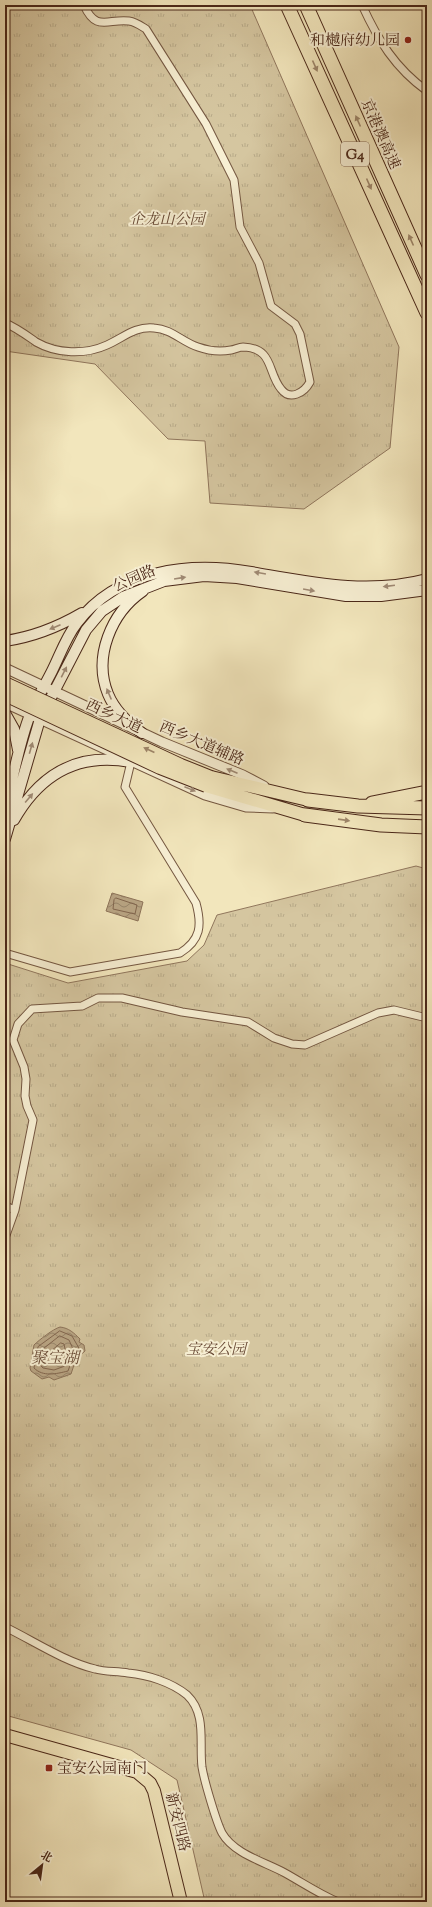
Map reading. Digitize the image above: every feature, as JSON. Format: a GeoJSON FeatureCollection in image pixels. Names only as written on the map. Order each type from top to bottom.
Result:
{"type":"FeatureCollection","features":[{"type":"Feature","properties":{"kind":"highway","name":"G4"},"geometry":{"type":"LineString","coordinates":[[287,5],[425,308]]}},
{"type":"Feature","properties":{"kind":"highway","name":"京港澳高速"},"geometry":{"type":"LineString","coordinates":[[306,5],[427,275]]}},
{"type":"Feature","properties":{"kind":"highway"},"geometry":{"type":"LineString","coordinates":[[425,308],[427,320]]}},
{"type":"Feature","properties":{"kind":"highway"},"geometry":{"type":"LineString","coordinates":[[358,806],[427,792]]}},
{"type":"Feature","properties":{"kind":"highway"},"geometry":{"type":"LineString","coordinates":[[308,800],[358,806],[427,808]]}},
{"type":"Feature","properties":{"kind":"highway"},"geometry":{"type":"LineString","coordinates":[[306,815],[381,825],[427,827]]}},
{"type":"Feature","properties":{"kind":"highway"},"geometry":{"type":"LineString","coordinates":[[381,825],[427,822]]}},
{"type":"Feature","properties":{"kind":"main road","name":"公园路"},"geometry":{"type":"LineString","coordinates":[[5,808],[30,715],[72,631],[89,609],[108,594],[135,580],[160,572],[188,567],[227,568],[354,587],[385,587],[427,579]]}},
{"type":"Feature","properties":{"kind":"main road","name":"公园路"},"geometry":{"type":"LineString","coordinates":[[6,835],[40,719],[86,630],[107,606],[123,597],[153,584],[185,577],[215,576],[346,596],[381,596],[427,590]]}},
{"type":"Feature","properties":{"kind":"main road"},"geometry":{"type":"LineString","coordinates":[[142,733],[122,716],[108,695],[104,682],[103,659],[107,639],[118,617],[133,599],[153,584]]}},
{"type":"Feature","properties":{"kind":"main road"},"geometry":{"type":"LineString","coordinates":[[5,641],[37,634],[53,628],[89,609]]}},
{"type":"Feature","properties":{"kind":"main road","name":"西乡大道"},"geometry":{"type":"LineString","coordinates":[[5,683],[175,762],[209,782]]}},
{"type":"Feature","properties":{"kind":"main road","name":"西乡大道"},"geometry":{"type":"LineString","coordinates":[[5,695],[160,768],[209,782]]}},
{"type":"Feature","properties":{"kind":"main road"},"geometry":{"type":"LineString","coordinates":[[5,713],[14,729],[18,743],[19,758]]}},
{"type":"Feature","properties":{"kind":"main road"},"geometry":{"type":"LineString","coordinates":[[6,835],[30,797],[43,783],[58,772],[86,760],[108,759],[131,762]]}},
{"type":"Feature","properties":{"kind":"main road"},"geometry":{"type":"LineString","coordinates":[[209,782],[308,800]]}},
{"type":"Feature","properties":{"kind":"main road"},"geometry":{"type":"LineString","coordinates":[[209,782],[280,808],[306,815]]}},
{"type":"Feature","properties":{"kind":"main road","name":"新安四路"},"geometry":{"type":"LineString","coordinates":[[5,1735],[137,1772],[144,1777],[154,1791],[181,1902]]}},
{"type":"Feature","properties":{"kind":"main road","name":"新安四路"},"geometry":{"type":"LineString","coordinates":[[5,1744],[134,1780],[140,1784],[147,1794],[173,1902]]}},
{"type":"Feature","properties":{"kind":"street"},"geometry":{"type":"LineString","coordinates":[[5,323],[38,342],[65,351],[94,350],[107,345],[130,332],[142,328],[166,330],[197,347],[208,350],[219,351],[240,347],[250,347],[259,351],[266,357],[281,389],[286,393],[294,395],[301,393],[306,389],[310,382],[300,334],[295,324],[272,306],[259,263],[240,227],[234,180],[206,124],[146,29],[138,24],[128,21],[109,24],[100,22],[93,18],[84,5]]}},
{"type":"Feature","properties":{"kind":"street"},"geometry":{"type":"LineString","coordinates":[[362,5],[379,40],[390,57],[411,79],[427,91]]}},
{"type":"Feature","properties":{"kind":"street","name":"西乡大道辅路"},"geometry":{"type":"LineString","coordinates":[[5,668],[142,733],[243,775],[279,794]]}},
{"type":"Feature","properties":{"kind":"street"},"geometry":{"type":"LineString","coordinates":[[5,703],[182,786],[226,802],[263,809],[280,808]]}},
{"type":"Feature","properties":{"kind":"street"},"geometry":{"type":"LineString","coordinates":[[98,747],[92,735],[96,724],[106,719],[116,721]]}},
{"type":"Feature","properties":{"kind":"street"},"geometry":{"type":"LineString","coordinates":[[5,953],[70,972],[180,953],[191,946],[197,936],[200,919],[196,903],[125,787],[131,762]]}},
{"type":"Feature","properties":{"kind":"street"},"geometry":{"type":"LineString","coordinates":[[5,1238],[15,1210],[33,1120],[26,1106],[26,1079],[24,1067],[13,1040],[18,1024],[32,1009],[82,1006],[98,998],[122,998],[174,1011],[248,1022],[274,1038],[292,1044],[305,1045],[361,1019],[378,1013],[394,1010],[427,1018]]}},
{"type":"Feature","properties":{"kind":"street"},"geometry":{"type":"LineString","coordinates":[[5,1206],[15,1210]]}},
{"type":"Feature","properties":{"kind":"street"},"geometry":{"type":"LineString","coordinates":[[5,1627],[65,1658],[96,1670],[130,1673],[158,1680],[174,1686],[187,1696],[195,1706],[200,1720],[205,1780],[222,1833],[232,1844],[246,1854],[267,1863],[318,1894],[338,1902]]}},
{"type":"Feature","properties":{"kind":"green space","name":"企龙山公园"},"geometry":{"type":"Polygon","coordinates":[[[5,5],[250,5],[399,347],[390,448],[304,509],[210,503],[205,441],[168,439],[95,364],[5,351],[5,5]]]}},
{"type":"Feature","properties":{"kind":"green space","name":"宝安公园"},"geometry":{"type":"Polygon","coordinates":[[[416,866],[427,869],[427,1902],[205,1902],[177,1780],[131,1750],[5,1715],[5,963],[68,983],[187,961],[204,945],[217,915],[416,866]]]}},
{"type":"Feature","properties":{"kind":"water"},"geometry":{"type":"Polygon","coordinates":[[[112,893],[143,902],[138,921],[106,911],[112,893]]]}},
{"type":"Feature","properties":{"kind":"water","name":"聚宝湖"},"geometry":{"type":"Polygon","coordinates":[[[60,1327],[69,1330],[78,1337],[80,1339],[79,1342],[84,1345],[85,1351],[76,1359],[71,1374],[54,1380],[49,1377],[42,1379],[31,1371],[30,1368],[34,1345],[50,1332],[60,1327]]]}},
{"type":"Feature","properties":{"kind":"place","name":"和樾府幼儿园"},"geometry":{"type":"Point","coordinates":[408,40]}},
{"type":"Feature","properties":{"kind":"place","name":"宝安公园南门"},"geometry":{"type":"Point","coordinates":[49,1768]}}]}
